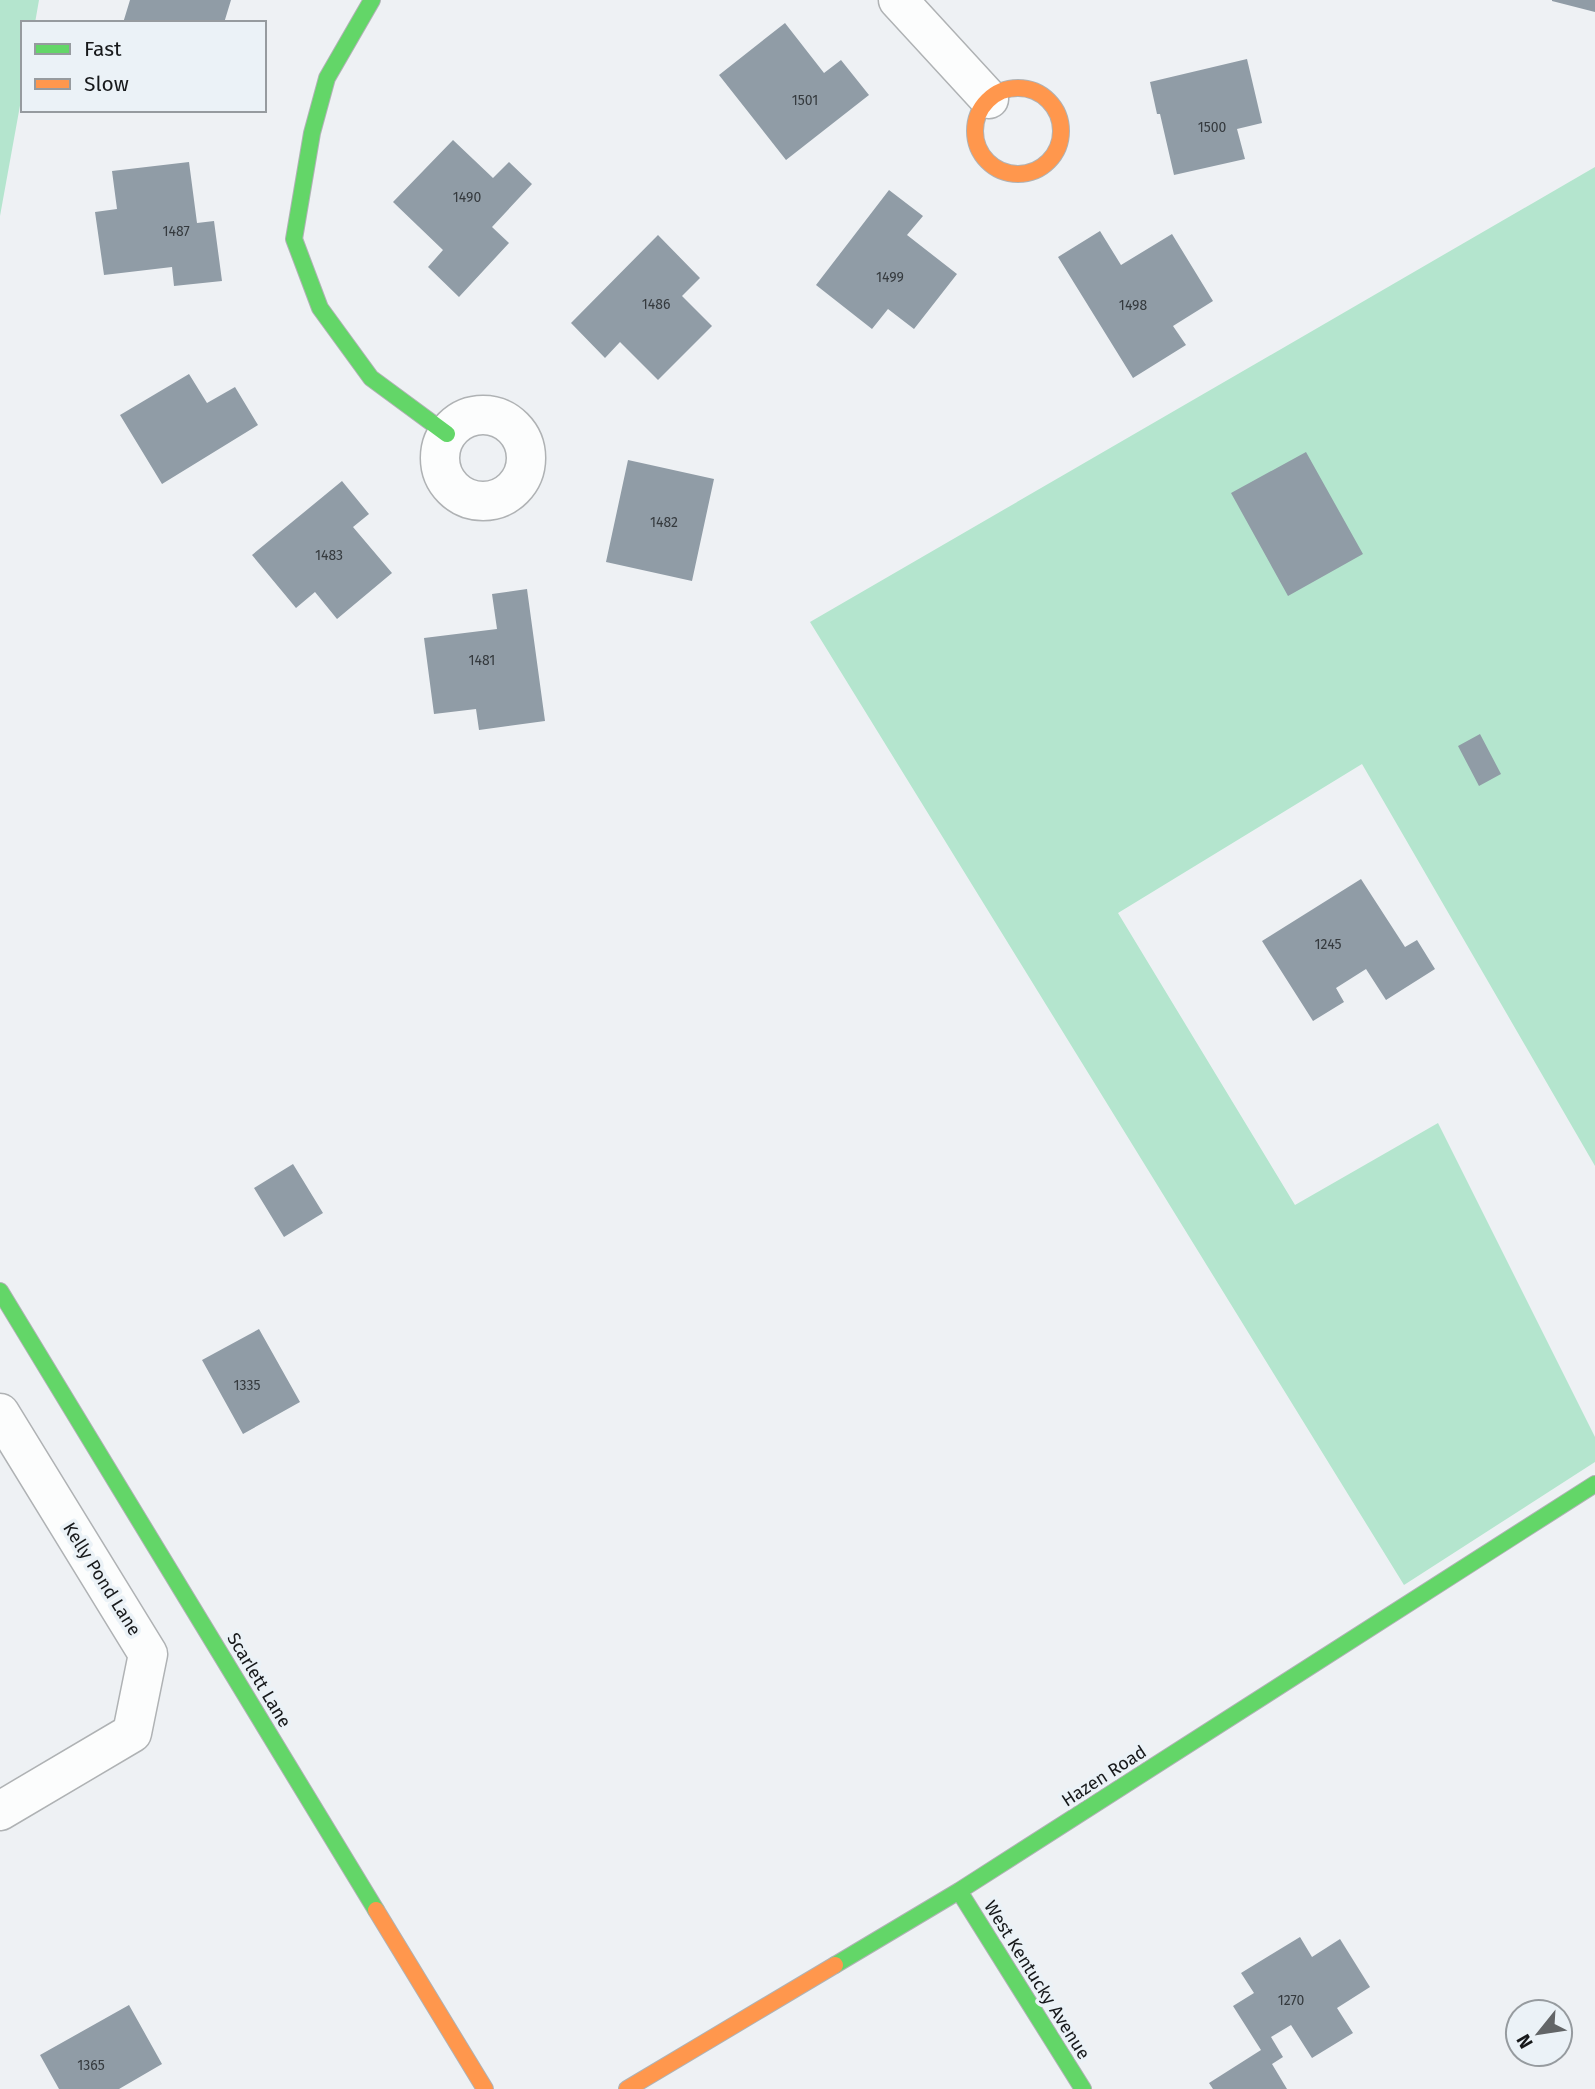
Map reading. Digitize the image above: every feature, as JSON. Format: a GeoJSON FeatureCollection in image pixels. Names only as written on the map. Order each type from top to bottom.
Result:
{"type":"FeatureCollection","features":[{"type":"Feature","properties":{"kind":"street"},"geometry":{"type":"LineString","coordinates":[[372,0],[327,78],[312,133],[294,239],[320,308],[371,378],[447,434]]}},
{"type":"Feature","properties":{"kind":"street"},"geometry":{"type":"LineString","coordinates":[[898,0],[989,99]]}},
{"type":"Feature","properties":{"kind":"street"},"geometry":{"type":"LineString","coordinates":[[1009,89],[1028,89],[1044,96],[1058,114],[1062,129],[1060,143],[1053,158],[1042,168],[1024,174],[1010,174],[994,168],[982,156],[975,133],[976,120],[989,99],[1009,89]]}},
{"type":"Feature","properties":{"kind":"street","name":"Scarlett Lane"},"geometry":{"type":"LineString","coordinates":[[0,1292],[485,2089]]}},
{"type":"Feature","properties":{"kind":"street","name":"Kelly Pond Lane"},"geometry":{"type":"LineString","coordinates":[[0,1413],[148,1654],[132,1734],[0,1811]]}},
{"type":"Feature","properties":{"kind":"street","name":"Hazen Road"},"geometry":{"type":"LineString","coordinates":[[627,2089],[959,1891],[1595,1484]]}},
{"type":"Feature","properties":{"kind":"street","name":"West Kentucky Avenue"},"geometry":{"type":"LineString","coordinates":[[959,1891],[1083,2089]]}},
{"type":"Feature","properties":{"kind":"green space"},"geometry":{"type":"Polygon","coordinates":[[[0,0],[39,0],[35,21],[21,21],[21,100],[0,216],[0,0]]]}},
{"type":"Feature","properties":{"kind":"green space"},"geometry":{"type":"Polygon","coordinates":[[[1595,167],[1595,1166],[1362,764],[1118,913],[1295,1205],[1438,1123],[1595,1437],[1595,1462],[1404,1585],[810,622],[1595,167]]]}},
{"type":"Feature","properties":{"kind":"building"},"geometry":{"type":"Polygon","coordinates":[[[130,0],[231,0],[225,21],[124,21],[130,0]]]}},
{"type":"Feature","properties":{"kind":"building"},"geometry":{"type":"Polygon","coordinates":[[[1595,0],[1595,12],[1552,1],[1595,0]]]}},
{"type":"Feature","properties":{"kind":"building"},"geometry":{"type":"Polygon","coordinates":[[[785,23],[824,73],[841,60],[869,95],[786,160],[719,75],[785,23]]]}},
{"type":"Feature","properties":{"kind":"building"},"geometry":{"type":"Polygon","coordinates":[[[1247,59],[1262,123],[1237,129],[1245,159],[1174,175],[1150,82],[1247,59]]]}},
{"type":"Feature","properties":{"kind":"building"},"geometry":{"type":"Polygon","coordinates":[[[453,140],[493,178],[509,162],[532,184],[492,227],[509,243],[459,297],[428,267],[443,250],[393,202],[453,140]]]}},
{"type":"Feature","properties":{"kind":"building"},"geometry":{"type":"Polygon","coordinates":[[[189,162],[197,223],[214,221],[222,281],[174,286],[172,267],[104,275],[95,212],[117,209],[112,171],[189,162]]]}},
{"type":"Feature","properties":{"kind":"building"},"geometry":{"type":"Polygon","coordinates":[[[889,190],[923,216],[907,235],[957,274],[914,329],[888,309],[872,329],[816,285],[889,190]]]}},
{"type":"Feature","properties":{"kind":"building"},"geometry":{"type":"Polygon","coordinates":[[[1100,231],[1121,265],[1172,234],[1213,301],[1173,326],[1186,345],[1133,378],[1058,257],[1100,231]]]}},
{"type":"Feature","properties":{"kind":"building"},"geometry":{"type":"Polygon","coordinates":[[[658,235],[700,278],[682,296],[712,326],[658,380],[620,342],[605,358],[571,323],[658,235]]]}},
{"type":"Feature","properties":{"kind":"building"},"geometry":{"type":"Polygon","coordinates":[[[189,374],[207,403],[235,387],[258,425],[162,484],[120,415],[189,374]]]}},
{"type":"Feature","properties":{"kind":"building"},"geometry":{"type":"Polygon","coordinates":[[[1306,452],[1363,554],[1288,596],[1231,493],[1306,452]]]}},
{"type":"Feature","properties":{"kind":"building"},"geometry":{"type":"Polygon","coordinates":[[[628,460],[714,479],[692,581],[606,562],[628,460]]]}},
{"type":"Feature","properties":{"kind":"building"},"geometry":{"type":"Polygon","coordinates":[[[342,481],[369,514],[353,527],[392,573],[337,619],[315,592],[296,608],[252,555],[342,481]]]}},
{"type":"Feature","properties":{"kind":"building"},"geometry":{"type":"Polygon","coordinates":[[[527,589],[545,721],[479,730],[476,709],[434,714],[424,638],[497,629],[492,594],[527,589]]]}},
{"type":"Feature","properties":{"kind":"building"},"geometry":{"type":"Polygon","coordinates":[[[1480,734],[1501,774],[1479,786],[1458,746],[1480,734]]]}},
{"type":"Feature","properties":{"kind":"building"},"geometry":{"type":"Polygon","coordinates":[[[1361,879],[1405,947],[1417,940],[1435,969],[1386,1000],[1366,969],[1336,988],[1344,1002],[1313,1021],[1262,941],[1361,879]]]}},
{"type":"Feature","properties":{"kind":"building"},"geometry":{"type":"Polygon","coordinates":[[[293,1164],[323,1213],[284,1237],[254,1188],[293,1164]]]}},
{"type":"Feature","properties":{"kind":"building"},"geometry":{"type":"Polygon","coordinates":[[[259,1329],[300,1402],[243,1434],[202,1360],[259,1329]]]}},
{"type":"Feature","properties":{"kind":"building"},"geometry":{"type":"Polygon","coordinates":[[[1300,1937],[1312,1957],[1340,1939],[1370,1987],[1337,2008],[1353,2033],[1312,2058],[1291,2025],[1271,2037],[1283,2057],[1272,2064],[1287,2089],[1213,2089],[1209,2083],[1261,2050],[1233,2006],[1254,1993],[1241,1973],[1300,1937]]]}},
{"type":"Feature","properties":{"kind":"building"},"geometry":{"type":"Polygon","coordinates":[[[129,2005],[162,2064],[119,2089],[59,2089],[40,2055],[129,2005]]]}},
{"type":"Feature","properties":{"kind":"traffic: fast"},"geometry":{"type":"LineString","coordinates":[[372,0],[327,78],[312,133],[294,239],[320,308],[371,378],[447,434]]}},
{"type":"Feature","properties":{"kind":"traffic: fast"},"geometry":{"type":"LineString","coordinates":[[0,1291],[376,1910]]}},
{"type":"Feature","properties":{"kind":"traffic: fast"},"geometry":{"type":"LineString","coordinates":[[835,1965],[959,1891],[1595,1484]]}},
{"type":"Feature","properties":{"kind":"traffic: fast"},"geometry":{"type":"LineString","coordinates":[[959,1891],[1083,2089]]}},
{"type":"Feature","properties":{"kind":"traffic: slow"},"geometry":{"type":"LineString","coordinates":[[1018,88],[1042,95],[1054,107],[1061,131],[1054,155],[1042,167],[1018,174],[994,167],[982,155],[975,131],[982,107],[994,95],[1018,88]]}},
{"type":"Feature","properties":{"kind":"traffic: slow"},"geometry":{"type":"LineString","coordinates":[[376,1910],[485,2089]]}},
{"type":"Feature","properties":{"kind":"traffic: slow"},"geometry":{"type":"LineString","coordinates":[[627,2089],[835,1965]]}}]}
